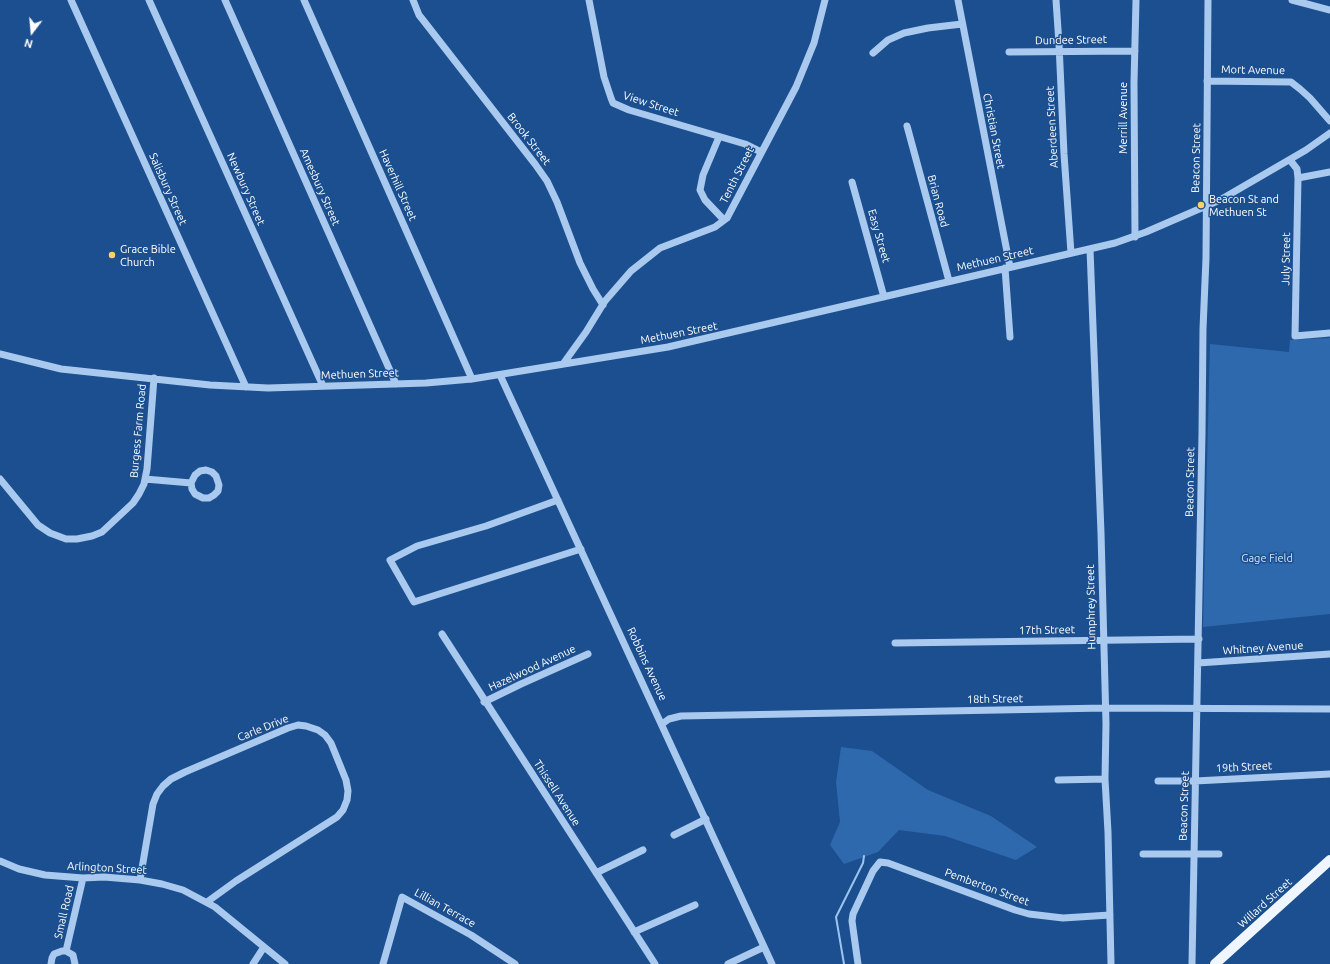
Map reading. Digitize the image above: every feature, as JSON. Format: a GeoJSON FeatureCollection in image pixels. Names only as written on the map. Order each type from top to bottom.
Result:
{"type":"FeatureCollection","features":[{"type":"Feature","properties":{"kind":"main road","name":"Willard Street"},"geometry":{"type":"LineString","coordinates":[[1215,964],[1330,860]]}},
{"type":"Feature","properties":{"kind":"street","name":"Salisbury Street"},"geometry":{"type":"LineString","coordinates":[[71,0],[246,387]]}},
{"type":"Feature","properties":{"kind":"street","name":"Newbury Street"},"geometry":{"type":"LineString","coordinates":[[148,0],[323,386]]}},
{"type":"Feature","properties":{"kind":"street","name":"Amesbury Street"},"geometry":{"type":"LineString","coordinates":[[225,0],[396,384]]}},
{"type":"Feature","properties":{"kind":"street","name":"Haverhill Street"},"geometry":{"type":"LineString","coordinates":[[304,0],[472,379]]}},
{"type":"Feature","properties":{"kind":"street","name":"Brook Street"},"geometry":{"type":"LineString","coordinates":[[413,0],[419,15],[425,24],[547,181],[557,202],[580,263],[603,305]]}},
{"type":"Feature","properties":{"kind":"street","name":"View Street"},"geometry":{"type":"LineString","coordinates":[[589,0],[604,77],[613,103],[625,108],[745,144],[761,152]]}},
{"type":"Feature","properties":{"kind":"street","name":"Tenth Street"},"geometry":{"type":"LineString","coordinates":[[563,364],[613,291],[631,271],[656,250],[715,227],[724,220],[734,205],[788,102],[808,60],[825,0]]}},
{"type":"Feature","properties":{"kind":"street","name":"Christian Street"},"geometry":{"type":"LineString","coordinates":[[958,0],[1008,268],[1010,337]]}},
{"type":"Feature","properties":{"kind":"street","name":"Aberdeen Street"},"geometry":{"type":"LineString","coordinates":[[1056,0],[1065,162],[1072,253]]}},
{"type":"Feature","properties":{"kind":"street","name":"Merrill Avenue"},"geometry":{"type":"LineString","coordinates":[[1134,237],[1136,0]]}},
{"type":"Feature","properties":{"kind":"street","name":"Beacon Street"},"geometry":{"type":"LineString","coordinates":[[1192,964],[1199,639],[1203,329],[1206,258],[1208,0]]}},
{"type":"Feature","properties":{"kind":"street"},"geometry":{"type":"LineString","coordinates":[[1292,0],[1330,10]]}},
{"type":"Feature","properties":{"kind":"street"},"geometry":{"type":"LineString","coordinates":[[873,53],[888,40],[904,33],[928,28],[962,24]]}},
{"type":"Feature","properties":{"kind":"street","name":"Dundee Street"},"geometry":{"type":"LineString","coordinates":[[1008,52],[1135,50]]}},
{"type":"Feature","properties":{"kind":"street","name":"Mort Avenue"},"geometry":{"type":"LineString","coordinates":[[1207,81],[1291,82],[1310,98],[1330,121]]}},
{"type":"Feature","properties":{"kind":"street","name":"Brian Road"},"geometry":{"type":"LineString","coordinates":[[907,126],[949,281]]}},
{"type":"Feature","properties":{"kind":"street","name":"Methuen Street"},"geometry":{"type":"LineString","coordinates":[[0,354],[61,368],[268,388],[396,384],[472,379],[679,346],[949,281],[1090,249],[1134,237],[1220,200],[1290,160],[1330,133]]}},
{"type":"Feature","properties":{"kind":"street"},"geometry":{"type":"LineString","coordinates":[[719,137],[703,175],[700,184],[700,192],[724,220]]}},
{"type":"Feature","properties":{"kind":"street","name":"July Street"},"geometry":{"type":"LineString","coordinates":[[1290,160],[1297,170],[1298,178],[1295,336],[1330,333]]}},
{"type":"Feature","properties":{"kind":"street"},"geometry":{"type":"LineString","coordinates":[[1298,178],[1330,172]]}},
{"type":"Feature","properties":{"kind":"street","name":"Easy Street"},"geometry":{"type":"LineString","coordinates":[[852,182],[884,297]]}},
{"type":"Feature","properties":{"kind":"street","name":"Humphrey Street"},"geometry":{"type":"LineString","coordinates":[[1090,249],[1106,708],[1106,779],[1111,964]]}},
{"type":"Feature","properties":{"kind":"street","name":"Robbins Avenue"},"geometry":{"type":"LineString","coordinates":[[500,375],[772,964]]}},
{"type":"Feature","properties":{"kind":"street","name":"Burgess Farm Road"},"geometry":{"type":"LineString","coordinates":[[0,479],[42,528],[50,533],[60,538],[71,540],[87,538],[102,532],[113,523],[136,498],[142,489],[145,479],[154,378]]}},
{"type":"Feature","properties":{"kind":"street"},"geometry":{"type":"LineString","coordinates":[[206,470],[212,472],[216,476],[219,485],[218,491],[209,498],[203,498],[197,496],[193,492],[191,483],[197,473],[206,470]]}},
{"type":"Feature","properties":{"kind":"street"},"geometry":{"type":"LineString","coordinates":[[145,479],[191,483]]}},
{"type":"Feature","properties":{"kind":"street"},"geometry":{"type":"LineString","coordinates":[[558,500],[486,526],[417,546],[390,560],[414,602],[581,550]]}},
{"type":"Feature","properties":{"kind":"street","name":"Thissell Avenue"},"geometry":{"type":"LineString","coordinates":[[442,634],[484,702],[655,964]]}},
{"type":"Feature","properties":{"kind":"street","name":"17th Street"},"geometry":{"type":"LineString","coordinates":[[895,643],[1199,639]]}},
{"type":"Feature","properties":{"kind":"street","name":"Hazelwood Avenue"},"geometry":{"type":"LineString","coordinates":[[484,702],[588,654]]}},
{"type":"Feature","properties":{"kind":"street","name":"Whitney Avenue"},"geometry":{"type":"LineString","coordinates":[[1198,663],[1330,654]]}},
{"type":"Feature","properties":{"kind":"street","name":"18th Street"},"geometry":{"type":"LineString","coordinates":[[662,724],[669,719],[681,716],[1106,708],[1330,709]]}},
{"type":"Feature","properties":{"kind":"street","name":"Carle Drive"},"geometry":{"type":"LineString","coordinates":[[140,880],[157,794],[171,779],[184,772],[288,728],[298,725],[318,730],[325,735],[331,743],[346,780],[348,791],[347,800],[343,810],[337,817],[236,881],[207,902]]}},
{"type":"Feature","properties":{"kind":"street","name":"19th Street"},"geometry":{"type":"LineString","coordinates":[[1158,780],[1195,781],[1330,774]]}},
{"type":"Feature","properties":{"kind":"street"},"geometry":{"type":"LineString","coordinates":[[1058,780],[1106,779]]}},
{"type":"Feature","properties":{"kind":"street"},"geometry":{"type":"LineString","coordinates":[[674,835],[706,819]]}},
{"type":"Feature","properties":{"kind":"street"},"geometry":{"type":"LineString","coordinates":[[596,873],[643,850]]}},
{"type":"Feature","properties":{"kind":"street"},"geometry":{"type":"LineString","coordinates":[[1143,854],[1219,854]]}},
{"type":"Feature","properties":{"kind":"street","name":"Arlington Street"},"geometry":{"type":"LineString","coordinates":[[0,861],[32,873],[82,878],[140,880],[183,890],[207,902],[285,964]]}},
{"type":"Feature","properties":{"kind":"street","name":"Pemberton Street"},"geometry":{"type":"LineString","coordinates":[[858,964],[852,921],[853,914],[873,872],[880,862],[1029,914],[1063,918],[1110,915]]}},
{"type":"Feature","properties":{"kind":"street","name":"Small Road"},"geometry":{"type":"LineString","coordinates":[[66,951],[82,878]]}},
{"type":"Feature","properties":{"kind":"street","name":"Lillian Terrace"},"geometry":{"type":"LineString","coordinates":[[383,964],[402,896],[471,935],[515,964]]}},
{"type":"Feature","properties":{"kind":"street"},"geometry":{"type":"LineString","coordinates":[[634,932],[695,905]]}},
{"type":"Feature","properties":{"kind":"street"},"geometry":{"type":"LineString","coordinates":[[253,964],[264,947]]}},
{"type":"Feature","properties":{"kind":"street"},"geometry":{"type":"LineString","coordinates":[[728,964],[764,947]]}},
{"type":"Feature","properties":{"kind":"street","name":"Small Road"},"geometry":{"type":"LineString","coordinates":[[51,964],[54,954],[62,951],[66,951],[73,955],[76,964]]}},
{"type":"Feature","properties":{"kind":"green space","name":"Gage Field"},"geometry":{"type":"Polygon","coordinates":[[[1330,338],[1330,614],[1203,627],[1210,344],[1289,352],[1290,340],[1330,338]]]}},
{"type":"Feature","properties":{"kind":"green space"},"geometry":{"type":"Polygon","coordinates":[[[841,747],[872,751],[928,790],[991,816],[1037,847],[1016,860],[945,836],[899,830],[878,852],[844,864],[830,845],[840,822],[836,782],[841,747]]]}},
{"type":"Feature","properties":{"kind":"waterway"},"geometry":{"type":"LineString","coordinates":[[844,964],[836,917],[863,863],[864,856]]}},
{"type":"Feature","properties":{"kind":"place","name":"Beacon St and Methuen St"},"geometry":{"type":"Point","coordinates":[1201,205]}},
{"type":"Feature","properties":{"kind":"place","name":"Grace Bible Church"},"geometry":{"type":"Point","coordinates":[112,255]}}]}
